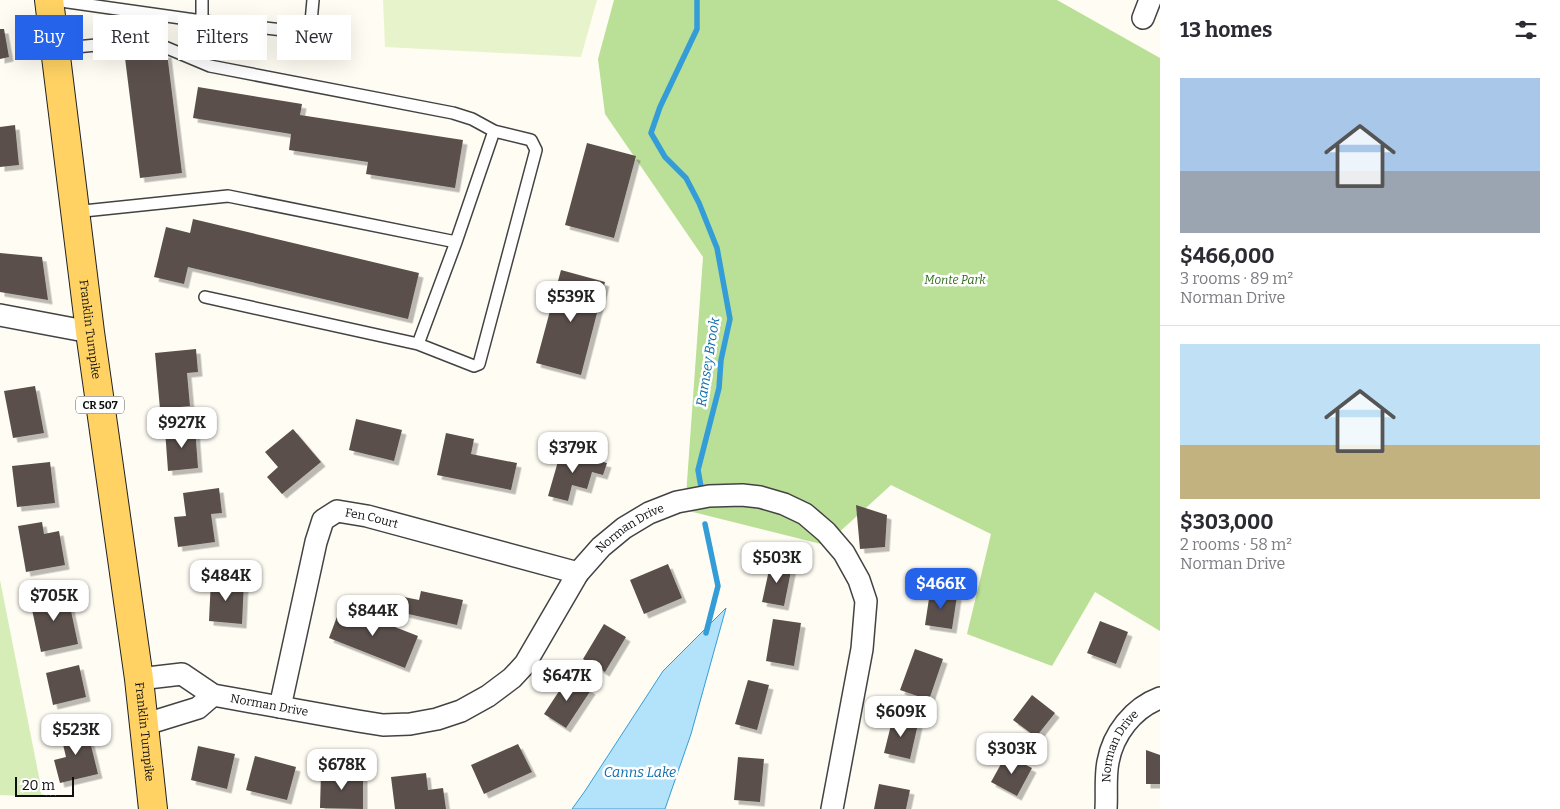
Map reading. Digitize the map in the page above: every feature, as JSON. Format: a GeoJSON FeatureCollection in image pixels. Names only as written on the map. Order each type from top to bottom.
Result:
{"type":"FeatureCollection","features":[{"type":"Feature","properties":{"kind":"main road","name":"Franklin Turnpike"},"geometry":{"type":"LineString","coordinates":[[49,0],[51,15]]}},
{"type":"Feature","properties":{"kind":"main road","name":"Franklin Turnpike"},"geometry":{"type":"LineString","coordinates":[[55,60],[90,332],[139,678],[152,809]]}},
{"type":"Feature","properties":{"kind":"street"},"geometry":{"type":"LineString","coordinates":[[0,315],[90,332]]}},
{"type":"Feature","properties":{"kind":"street","name":"Norman Drive"},"geometry":{"type":"LineString","coordinates":[[139,678],[182,674],[213,696],[383,725],[410,724],[461,711],[488,696],[512,678],[525,664],[578,573],[601,546],[624,528],[649,513],[677,502],[709,496],[742,495],[760,497],[784,504],[804,514],[826,532],[844,553],[859,580],[866,601],[862,649],[832,809]]}},
{"type":"Feature","properties":{"kind":"street","name":"Fen Court"},"geometry":{"type":"LineString","coordinates":[[280,707],[316,542],[323,520],[337,511],[367,516],[578,573]]}},
{"type":"Feature","properties":{"kind":"street","name":"Norman Drive"},"geometry":{"type":"LineString","coordinates":[[143,725],[198,708],[213,696]]}},
{"type":"Feature","properties":{"kind":"street","name":"Norman Drive"},"geometry":{"type":"LineString","coordinates":[[1106,809],[1108,762],[1114,743],[1123,726],[1137,711],[1160,698]]}},
{"type":"Feature","properties":{"kind":"lane"},"geometry":{"type":"LineString","coordinates":[[54,0],[178,18]]}},
{"type":"Feature","properties":{"kind":"lane"},"geometry":{"type":"LineString","coordinates":[[202,0],[202,15]]}},
{"type":"Feature","properties":{"kind":"lane"},"geometry":{"type":"LineString","coordinates":[[267,28],[310,33],[313,0]]}},
{"type":"Feature","properties":{"kind":"lane"},"geometry":{"type":"LineString","coordinates":[[83,46],[148,40],[210,66],[454,113],[472,119],[494,131],[531,140],[536,150],[479,364],[474,366],[418,344],[205,297]]}},
{"type":"Feature","properties":{"kind":"lane"},"geometry":{"type":"LineString","coordinates":[[418,344],[456,242],[494,131]]}},
{"type":"Feature","properties":{"kind":"lane"},"geometry":{"type":"LineString","coordinates":[[74,212],[228,196],[456,242]]}},
{"type":"Feature","properties":{"kind":"green space"},"geometry":{"type":"Polygon","coordinates":[[[383,0],[597,0],[581,57],[385,47],[383,0]]]}},
{"type":"Feature","properties":{"kind":"green space","name":"Monte Park"},"geometry":{"type":"Polygon","coordinates":[[[614,0],[1057,0],[1160,58],[1160,631],[1095,592],[1052,666],[967,634],[991,534],[891,485],[825,545],[685,510],[703,257],[605,114],[598,59],[614,0]]]}},
{"type":"Feature","properties":{"kind":"green space"},"geometry":{"type":"Polygon","coordinates":[[[0,580],[43,797],[0,795],[0,580]]]}},
{"type":"Feature","properties":{"kind":"water","name":"Canns Lake"},"geometry":{"type":"Polygon","coordinates":[[[726,608],[691,734],[665,809],[572,809],[663,671],[726,608]]]}},
{"type":"Feature","properties":{"kind":"building"},"geometry":{"type":"Polygon","coordinates":[[[0,29],[4,29],[9,57],[0,59],[0,29]]]}},
{"type":"Feature","properties":{"kind":"building"},"geometry":{"type":"Polygon","coordinates":[[[125,60],[168,60],[182,173],[140,178],[125,60]]]}},
{"type":"Feature","properties":{"kind":"building"},"geometry":{"type":"Polygon","coordinates":[[[198,87],[302,104],[300,115],[463,140],[455,188],[366,174],[368,162],[289,150],[291,134],[193,118],[198,87]]]}},
{"type":"Feature","properties":{"kind":"building"},"geometry":{"type":"Polygon","coordinates":[[[15,125],[19,165],[0,167],[0,127],[15,125]]]}},
{"type":"Feature","properties":{"kind":"building"},"geometry":{"type":"Polygon","coordinates":[[[587,143],[636,156],[614,238],[565,225],[587,143]]]}},
{"type":"Feature","properties":{"kind":"building"},"geometry":{"type":"Polygon","coordinates":[[[193,219],[419,273],[408,319],[188,267],[184,284],[154,277],[166,227],[190,233],[193,219]]]}},
{"type":"Feature","properties":{"kind":"building"},"geometry":{"type":"Polygon","coordinates":[[[0,253],[42,257],[48,300],[0,292],[0,253]]]}},
{"type":"Feature","properties":{"kind":"building"},"geometry":{"type":"Polygon","coordinates":[[[561,270],[605,282],[581,375],[536,363],[561,270]]]}},
{"type":"Feature","properties":{"kind":"building"},"geometry":{"type":"Polygon","coordinates":[[[196,349],[198,372],[187,373],[190,406],[160,409],[155,353],[196,349]]]}},
{"type":"Feature","properties":{"kind":"building"},"geometry":{"type":"Polygon","coordinates":[[[35,386],[44,433],[13,438],[4,391],[35,386]]]}},
{"type":"Feature","properties":{"kind":"building"},"geometry":{"type":"Polygon","coordinates":[[[356,419],[402,430],[394,461],[349,450],[356,419]]]}},
{"type":"Feature","properties":{"kind":"building"},"geometry":{"type":"Polygon","coordinates":[[[195,427],[198,468],[168,471],[165,430],[195,427]]]}},
{"type":"Feature","properties":{"kind":"building"},"geometry":{"type":"Polygon","coordinates":[[[293,429],[321,462],[282,494],[267,477],[278,467],[265,452],[293,429]]]}},
{"type":"Feature","properties":{"kind":"building"},"geometry":{"type":"Polygon","coordinates":[[[446,433],[474,439],[471,454],[517,463],[511,490],[437,475],[446,433]]]}},
{"type":"Feature","properties":{"kind":"building"},"geometry":{"type":"Polygon","coordinates":[[[561,451],[607,463],[603,475],[592,472],[587,489],[572,485],[568,501],[548,496],[561,451]]]}},
{"type":"Feature","properties":{"kind":"building"},"geometry":{"type":"Polygon","coordinates":[[[50,462],[55,503],[17,507],[12,466],[50,462]]]}},
{"type":"Feature","properties":{"kind":"building"},"geometry":{"type":"Polygon","coordinates":[[[219,488],[222,513],[211,514],[215,542],[178,547],[174,517],[186,516],[183,493],[219,488]]]}},
{"type":"Feature","properties":{"kind":"building"},"geometry":{"type":"Polygon","coordinates":[[[856,505],[887,515],[885,547],[860,549],[856,505]]]}},
{"type":"Feature","properties":{"kind":"building"},"geometry":{"type":"Polygon","coordinates":[[[42,522],[44,534],[59,531],[65,565],[26,572],[18,526],[42,522]]]}},
{"type":"Feature","properties":{"kind":"building"},"geometry":{"type":"Polygon","coordinates":[[[771,561],[792,566],[784,606],[762,602],[771,561]]]}},
{"type":"Feature","properties":{"kind":"building"},"geometry":{"type":"Polygon","coordinates":[[[668,564],[682,598],[644,614],[630,580],[668,564]]]}},
{"type":"Feature","properties":{"kind":"building"},"geometry":{"type":"Polygon","coordinates":[[[211,579],[244,582],[242,624],[209,621],[211,579]]]}},
{"type":"Feature","properties":{"kind":"building"},"geometry":{"type":"Polygon","coordinates":[[[421,591],[463,600],[457,625],[395,611],[399,596],[419,600],[421,591]]]}},
{"type":"Feature","properties":{"kind":"building"},"geometry":{"type":"Polygon","coordinates":[[[67,592],[78,644],[41,652],[30,600],[67,592]]]}},
{"type":"Feature","properties":{"kind":"building"},"geometry":{"type":"Polygon","coordinates":[[[930,592],[957,596],[952,629],[925,625],[930,592]]]}},
{"type":"Feature","properties":{"kind":"building"},"geometry":{"type":"Polygon","coordinates":[[[341,606],[418,636],[405,668],[329,638],[341,606]]]}},
{"type":"Feature","properties":{"kind":"building"},"geometry":{"type":"Polygon","coordinates":[[[773,619],[801,623],[794,666],[766,661],[773,619]]]}},
{"type":"Feature","properties":{"kind":"building"},"geometry":{"type":"Polygon","coordinates":[[[1100,621],[1128,632],[1116,664],[1087,653],[1100,621]]]}},
{"type":"Feature","properties":{"kind":"building"},"geometry":{"type":"Polygon","coordinates":[[[604,624],[626,637],[605,672],[583,659],[604,624]]]}},
{"type":"Feature","properties":{"kind":"building"},"geometry":{"type":"Polygon","coordinates":[[[915,649],[943,659],[929,700],[900,690],[915,649]]]}},
{"type":"Feature","properties":{"kind":"building"},"geometry":{"type":"Polygon","coordinates":[[[79,665],[86,697],[53,705],[46,673],[79,665]]]}},
{"type":"Feature","properties":{"kind":"building"},"geometry":{"type":"Polygon","coordinates":[[[569,676],[591,690],[566,728],[544,714],[569,676]]]}},
{"type":"Feature","properties":{"kind":"building"},"geometry":{"type":"Polygon","coordinates":[[[748,680],[769,685],[757,730],[735,724],[748,680]]]}},
{"type":"Feature","properties":{"kind":"building"},"geometry":{"type":"Polygon","coordinates":[[[1032,695],[1055,713],[1036,737],[1013,720],[1032,695]]]}},
{"type":"Feature","properties":{"kind":"building"},"geometry":{"type":"Polygon","coordinates":[[[893,717],[918,724],[910,759],[884,753],[893,717]]]}},
{"type":"Feature","properties":{"kind":"building"},"geometry":{"type":"Polygon","coordinates":[[[86,725],[98,774],[60,783],[54,760],[66,757],[60,732],[86,725]]]}},
{"type":"Feature","properties":{"kind":"building"},"geometry":{"type":"Polygon","coordinates":[[[518,744],[532,772],[484,794],[471,765],[518,744]]]}},
{"type":"Feature","properties":{"kind":"building"},"geometry":{"type":"Polygon","coordinates":[[[198,746],[235,754],[227,789],[191,780],[198,746]]]}},
{"type":"Feature","properties":{"kind":"building"},"geometry":{"type":"Polygon","coordinates":[[[1146,750],[1160,755],[1160,784],[1146,784],[1146,750]]]}},
{"type":"Feature","properties":{"kind":"building"},"geometry":{"type":"Polygon","coordinates":[[[1006,755],[1032,768],[1017,796],[991,782],[1006,755]]]}},
{"type":"Feature","properties":{"kind":"building"},"geometry":{"type":"Polygon","coordinates":[[[255,756],[296,767],[287,800],[246,790],[255,756]]]}},
{"type":"Feature","properties":{"kind":"building"},"geometry":{"type":"Polygon","coordinates":[[[738,757],[764,759],[760,802],[734,800],[738,757]]]}},
{"type":"Feature","properties":{"kind":"building"},"geometry":{"type":"Polygon","coordinates":[[[321,772],[363,773],[363,809],[320,808],[321,772]]]}},
{"type":"Feature","properties":{"kind":"building"},"geometry":{"type":"Polygon","coordinates":[[[426,773],[428,790],[443,788],[446,809],[395,809],[391,777],[426,773]]]}},
{"type":"Feature","properties":{"kind":"building"},"geometry":{"type":"Polygon","coordinates":[[[879,784],[910,790],[906,809],[874,809],[879,784]]]}},
{"type":"Feature","properties":{"kind":"waterway","name":"Ramsey Brook"},"geometry":{"type":"LineString","coordinates":[[697,0],[697,29],[660,107],[651,133],[665,157],[686,178],[699,203],[717,248],[730,319],[721,360],[719,388],[698,470],[701,487]]}},
{"type":"Feature","properties":{"kind":"waterway","name":"Ramsey Brook"},"geometry":{"type":"LineString","coordinates":[[705,524],[718,586],[706,633]]}}]}
